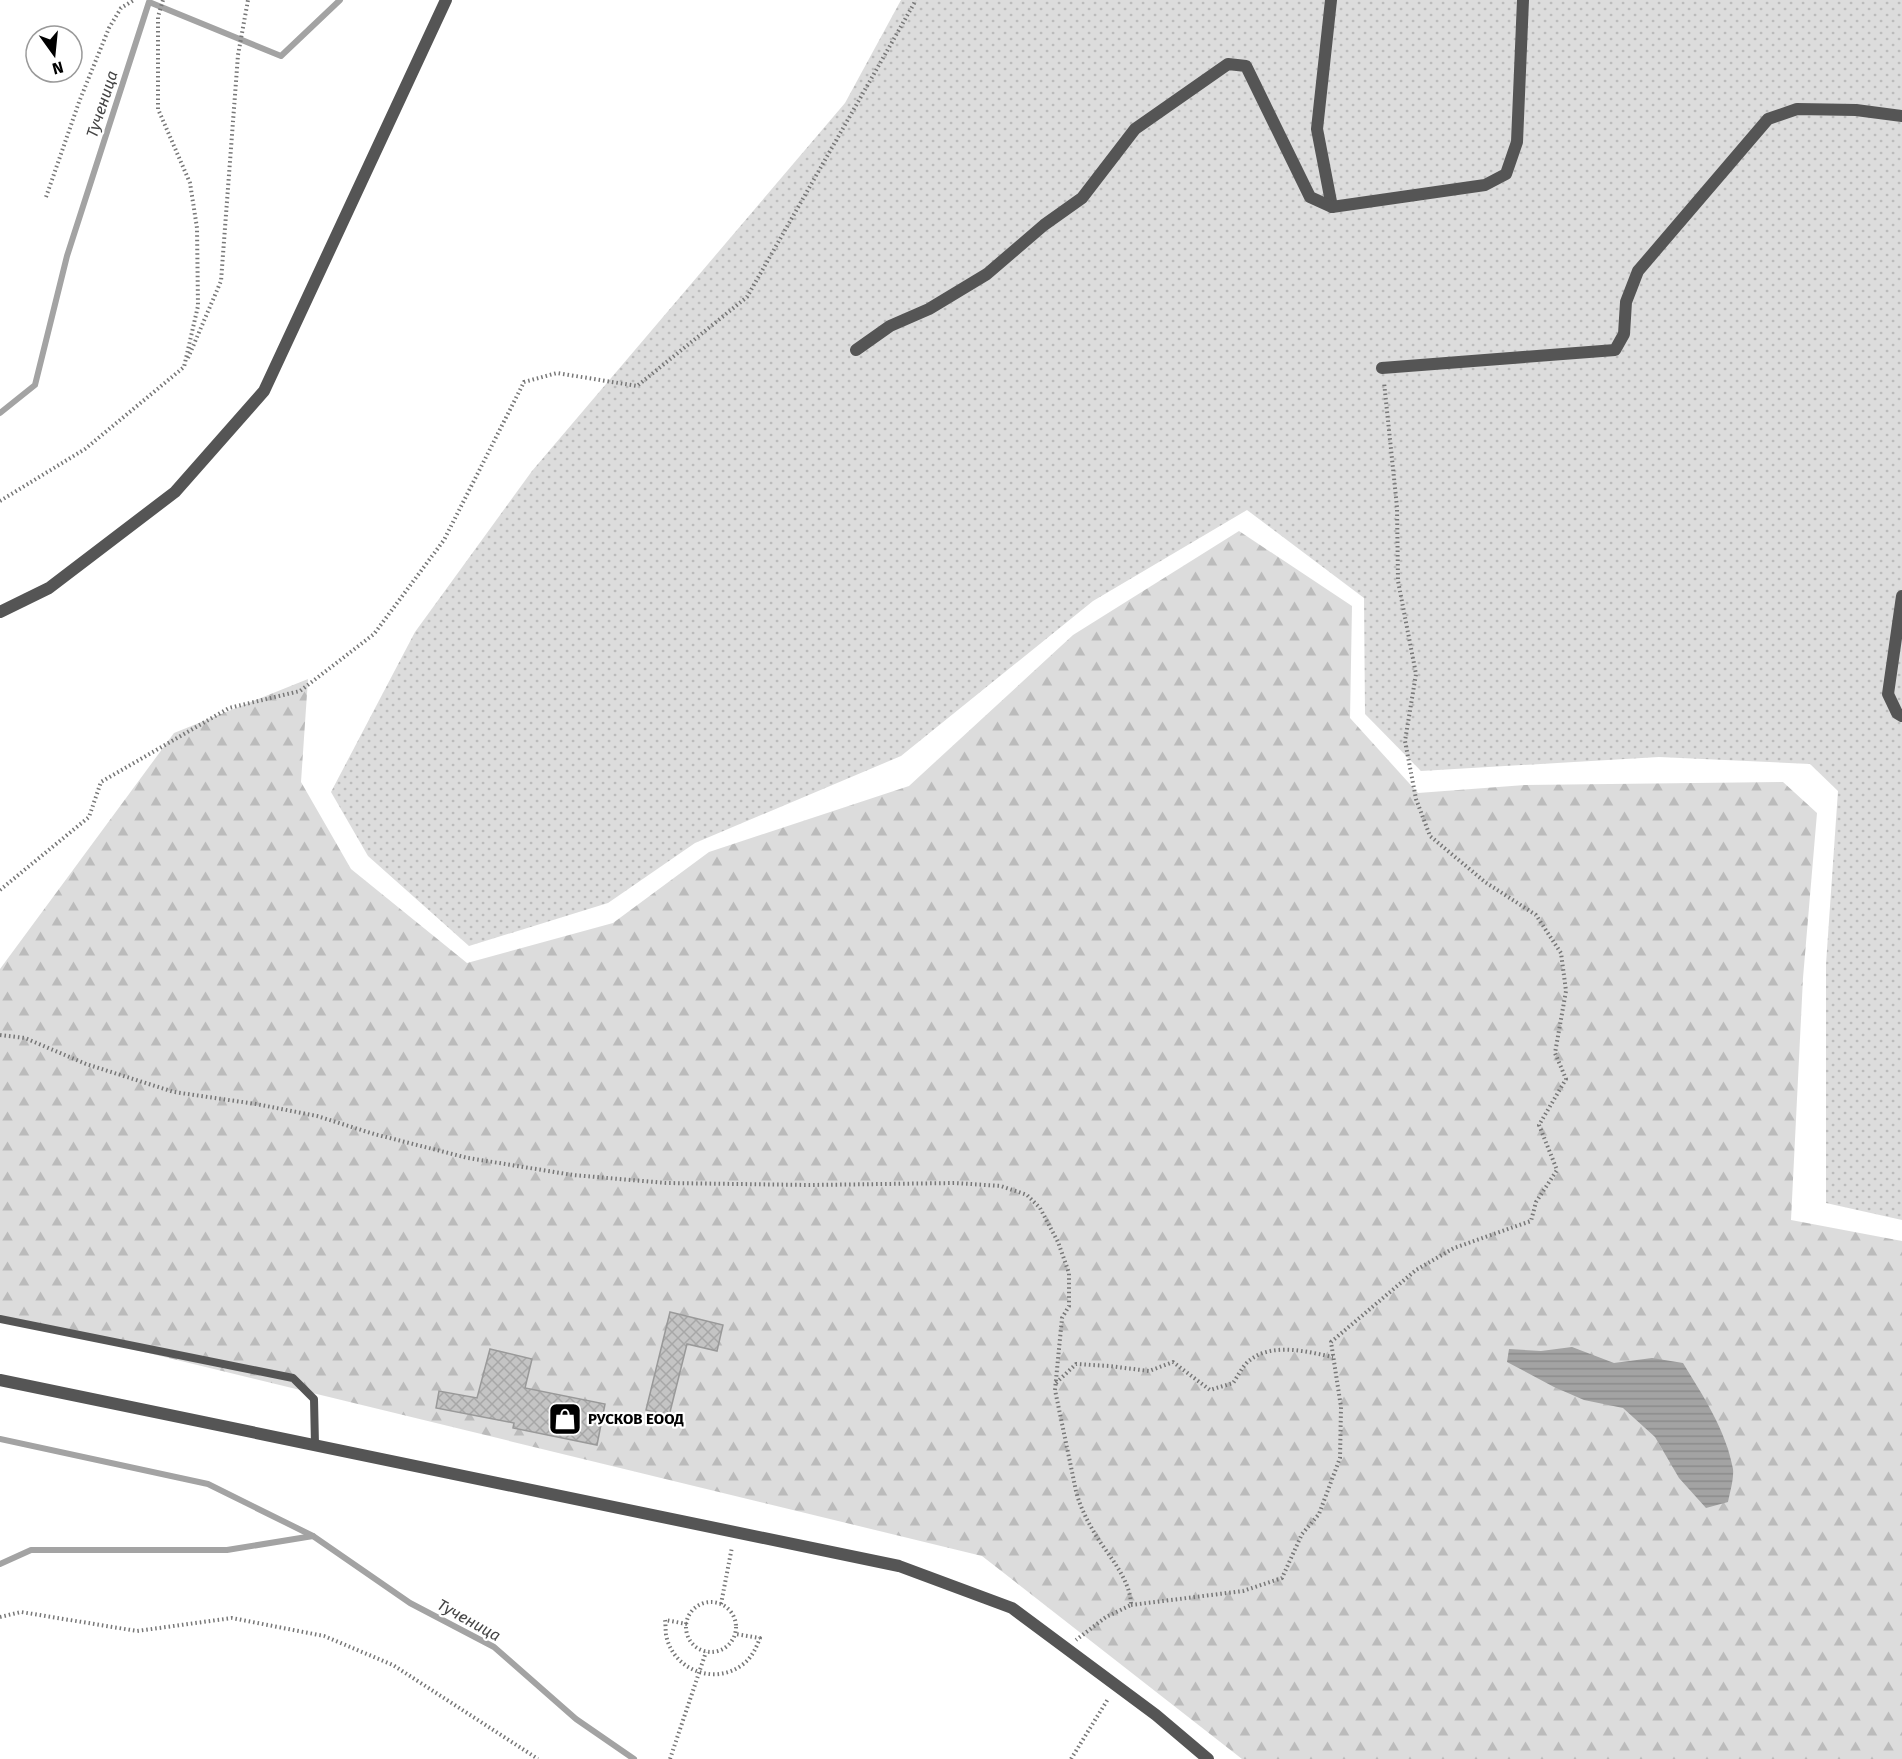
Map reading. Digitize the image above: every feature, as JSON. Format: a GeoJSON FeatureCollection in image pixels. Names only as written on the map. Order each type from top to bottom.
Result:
{"type":"FeatureCollection","features":[{"type":"Feature","properties":{"kind":"street"},"geometry":{"type":"LineString","coordinates":[[0,612],[49,588],[175,492],[264,391],[446,0]]}},
{"type":"Feature","properties":{"kind":"street"},"geometry":{"type":"LineString","coordinates":[[1330,0],[1317,129],[1332,207]]}},
{"type":"Feature","properties":{"kind":"street"},"geometry":{"type":"LineString","coordinates":[[856,350],[890,326],[929,309],[987,274],[1044,225],[1082,198],[1135,129],[1228,64],[1246,66],[1310,197],[1332,207],[1485,185],[1506,174],[1517,142],[1523,0]]}},
{"type":"Feature","properties":{"kind":"street"},"geometry":{"type":"LineString","coordinates":[[1382,368],[1616,350],[1624,334],[1626,302],[1638,271],[1768,119],[1797,109],[1856,110],[1902,116]]}},
{"type":"Feature","properties":{"kind":"street"},"geometry":{"type":"LineString","coordinates":[[1902,596],[1888,694],[1897,713],[1902,716]]}},
{"type":"Feature","properties":{"kind":"street"},"geometry":{"type":"LineString","coordinates":[[0,1380],[899,1566],[1012,1608],[1156,1715],[1208,1759]]}},
{"type":"Feature","properties":{"kind":"lane"},"geometry":{"type":"LineString","coordinates":[[0,1319],[293,1378],[314,1399],[315,1445]]}},
{"type":"Feature","properties":{"kind":"path"},"geometry":{"type":"LineString","coordinates":[[46,197],[79,102],[109,28],[121,8],[134,0]]}},
{"type":"Feature","properties":{"kind":"path"},"geometry":{"type":"LineString","coordinates":[[163,0],[158,17],[158,109],[190,183],[197,228],[198,306],[184,367]]}},
{"type":"Feature","properties":{"kind":"path"},"geometry":{"type":"LineString","coordinates":[[0,501],[85,449],[184,367],[221,281],[238,55],[248,0]]}},
{"type":"Feature","properties":{"kind":"path"},"geometry":{"type":"LineString","coordinates":[[0,890],[89,817],[101,782],[229,708],[300,691],[374,634],[444,540],[524,382],[557,373],[637,386],[747,297],[916,0]]}},
{"type":"Feature","properties":{"kind":"path"},"geometry":{"type":"LineString","coordinates":[[1068,1649],[1079,1637],[1106,1617],[1131,1605],[1243,1591],[1282,1578],[1302,1534],[1319,1514],[1340,1458],[1341,1407],[1331,1342],[1416,1270],[1454,1248],[1531,1221],[1536,1202],[1557,1170],[1539,1125],[1566,1079],[1555,1053],[1566,992],[1561,953],[1536,915],[1485,882],[1430,836],[1416,799],[1405,741],[1416,674],[1398,581],[1397,507],[1382,368]]}},
{"type":"Feature","properties":{"kind":"path"},"geometry":{"type":"LineString","coordinates":[[0,1035],[25,1038],[86,1064],[174,1092],[317,1116],[374,1134],[468,1158],[573,1175],[666,1183],[810,1185],[955,1183],[1001,1186],[1027,1195],[1040,1208],[1058,1242],[1069,1273],[1069,1306],[1062,1318],[1055,1384],[1058,1410],[1080,1506],[1122,1577],[1131,1596],[1131,1605]]}},
{"type":"Feature","properties":{"kind":"path"},"geometry":{"type":"LineString","coordinates":[[1055,1384],[1076,1364],[1149,1371],[1173,1362],[1210,1390],[1233,1383],[1249,1360],[1268,1351],[1303,1350],[1333,1357]]}},
{"type":"Feature","properties":{"kind":"path"},"geometry":{"type":"LineString","coordinates":[[721,1604],[730,1555]]}},
{"type":"Feature","properties":{"kind":"path"},"geometry":{"type":"LineString","coordinates":[[704,1603],[721,1604],[733,1615],[736,1622],[735,1634],[729,1645],[722,1649],[706,1651],[692,1643],[688,1636],[687,1624],[691,1612],[697,1607],[704,1603]]}},
{"type":"Feature","properties":{"kind":"path"},"geometry":{"type":"LineString","coordinates":[[0,1617],[21,1612],[136,1631],[231,1618],[324,1636],[393,1665],[538,1759]]}},
{"type":"Feature","properties":{"kind":"path"},"geometry":{"type":"LineString","coordinates":[[687,1624],[665,1620],[666,1638],[673,1653],[684,1665],[699,1672],[714,1675],[730,1672],[743,1665],[754,1653],[760,1638],[735,1634]]}},
{"type":"Feature","properties":{"kind":"path"},"geometry":{"type":"LineString","coordinates":[[670,1757],[706,1651]]}},
{"type":"Feature","properties":{"kind":"path"},"geometry":{"type":"LineString","coordinates":[[1071,1759],[1116,1685]]}},
{"type":"Feature","properties":{"kind":"green space"},"geometry":{"type":"Polygon","coordinates":[[[901,0],[1902,0],[1902,1220],[1826,1203],[1826,964],[1838,791],[1810,764],[1659,757],[1421,771],[1365,714],[1364,598],[1247,510],[1093,601],[901,756],[695,843],[608,903],[469,946],[368,856],[331,792],[415,632],[532,471],[845,103],[901,0]]]}},
{"type":"Feature","properties":{"kind":"green space"},"geometry":{"type":"Polygon","coordinates":[[[1239,531],[1352,606],[1350,718],[1418,793],[1525,785],[1783,782],[1817,813],[1803,978],[1791,1220],[1902,1241],[1902,1759],[1242,1759],[982,1556],[0,1317],[0,969],[174,733],[308,679],[301,782],[351,869],[467,963],[613,923],[709,852],[909,786],[1073,635],[1239,531]]]}},
{"type":"Feature","properties":{"kind":"shaded area"},"geometry":{"type":"Polygon","coordinates":[[[1572,1347],[1614,1363],[1652,1358],[1683,1363],[1713,1414],[1730,1455],[1733,1473],[1728,1502],[1706,1508],[1679,1478],[1655,1437],[1623,1408],[1584,1400],[1507,1362],[1509,1349],[1541,1351],[1572,1347]]]}},
{"type":"Feature","properties":{"kind":"building"},"geometry":{"type":"Polygon","coordinates":[[[670,1312],[723,1325],[717,1351],[687,1344],[669,1416],[646,1410],[670,1312]]]}},
{"type":"Feature","properties":{"kind":"building"},"geometry":{"type":"Polygon","coordinates":[[[490,1349],[532,1359],[525,1388],[605,1404],[597,1445],[513,1428],[514,1423],[436,1408],[439,1391],[477,1398],[490,1349]]]}},
{"type":"Feature","properties":{"kind":"waterway","name":"Тученица"},"geometry":{"type":"LineString","coordinates":[[0,413],[35,385],[67,256],[149,2],[281,56],[340,0]]}},
{"type":"Feature","properties":{"kind":"waterway","name":"Тученица"},"geometry":{"type":"LineString","coordinates":[[0,1439],[208,1484],[313,1536],[410,1603],[494,1647],[576,1719],[634,1759]]}},
{"type":"Feature","properties":{"kind":"waterway","name":"Тученица"},"geometry":{"type":"LineString","coordinates":[[0,1564],[31,1550],[227,1550],[313,1536]]}},
{"type":"Feature","properties":{"kind":"place","name":"РУСКОВ ЕООД"},"geometry":{"type":"Point","coordinates":[565,1419]}}]}
